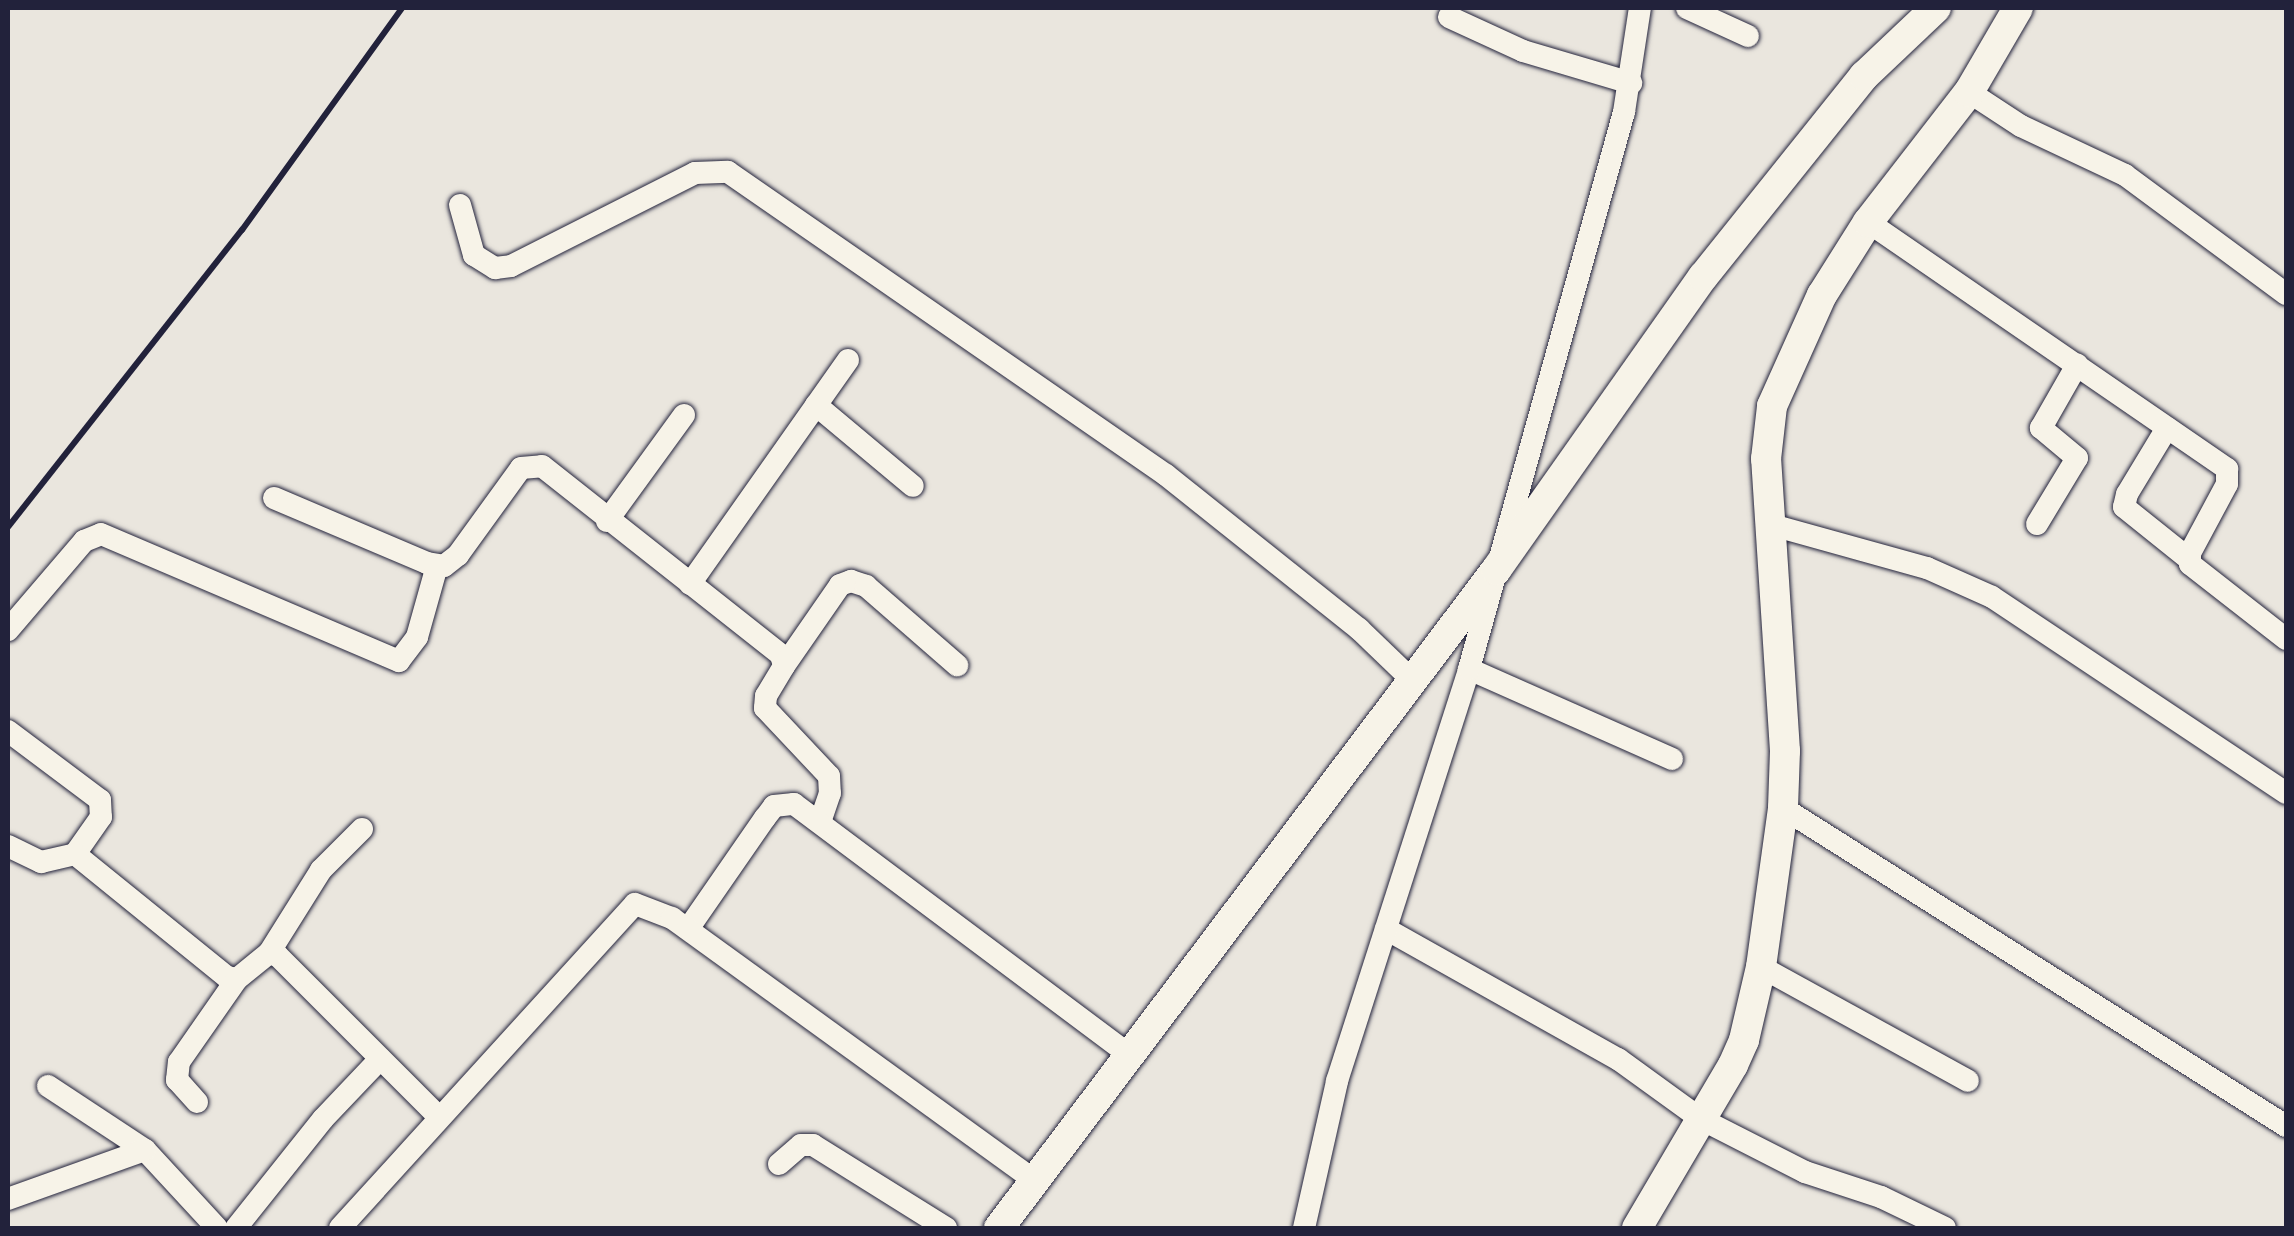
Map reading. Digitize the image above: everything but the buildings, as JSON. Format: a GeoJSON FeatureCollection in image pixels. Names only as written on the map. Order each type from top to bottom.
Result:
{"type":"FeatureCollection","features":[{"type":"Feature","properties":{"kind":"street"},"geometry":{"type":"LineString","coordinates":[[1304,1228],[1337,1081],[1469,669],[1631,83],[1640,8]]}},
{"type":"Feature","properties":{"kind":"street"},"geometry":{"type":"LineString","coordinates":[[1687,8],[1748,36]]}},
{"type":"Feature","properties":{"kind":"street"},"geometry":{"type":"LineString","coordinates":[[1000,1228],[1496,570],[1715,262],[1864,76],[1936,8]]}},
{"type":"Feature","properties":{"kind":"street"},"geometry":{"type":"LineString","coordinates":[[1637,1228],[1744,1040],[1761,967],[1782,808],[1783,694],[1766,458],[1772,406],[1800,336],[1868,222],[1969,92],[2018,8]]}},
{"type":"Feature","properties":{"kind":"street"},"geometry":{"type":"LineString","coordinates":[[1449,17],[1523,51],[1631,83]]}},
{"type":"Feature","properties":{"kind":"street"},"geometry":{"type":"LineString","coordinates":[[1969,92],[2021,126],[2126,175],[2286,294]]}},
{"type":"Feature","properties":{"kind":"street"},"geometry":{"type":"LineString","coordinates":[[460,206],[474,255],[495,268],[512,266],[695,173],[728,172],[1166,475],[1359,628],[1412,680]]}},
{"type":"Feature","properties":{"kind":"street"},"geometry":{"type":"LineString","coordinates":[[1868,222],[2227,469],[2229,475],[2189,559]]}},
{"type":"Feature","properties":{"kind":"street"},"geometry":{"type":"LineString","coordinates":[[690,584],[848,360]]}},
{"type":"Feature","properties":{"kind":"street"},"geometry":{"type":"LineString","coordinates":[[2037,524],[2077,458],[2041,428],[2077,365]]}},
{"type":"Feature","properties":{"kind":"street"},"geometry":{"type":"LineString","coordinates":[[816,405],[913,486]]}},
{"type":"Feature","properties":{"kind":"street"},"geometry":{"type":"LineString","coordinates":[[607,521],[684,415]]}},
{"type":"Feature","properties":{"kind":"street"},"geometry":{"type":"LineString","coordinates":[[2167,428],[2127,494],[2124,506],[2189,559],[2194,568],[2286,638]]}},
{"type":"Feature","properties":{"kind":"street"},"geometry":{"type":"LineString","coordinates":[[274,498],[444,566],[458,556],[502,490],[529,464],[542,466],[781,656],[784,666]]}},
{"type":"Feature","properties":{"kind":"street"},"geometry":{"type":"LineString","coordinates":[[1772,525],[1927,568],[1992,597],[2286,793]]}},
{"type":"Feature","properties":{"kind":"street"},"geometry":{"type":"LineString","coordinates":[[8,630],[84,542],[101,534],[399,662],[417,636],[437,566]]}},
{"type":"Feature","properties":{"kind":"street"},"geometry":{"type":"LineString","coordinates":[[820,822],[830,793],[829,776],[765,708],[766,696],[840,585],[851,581],[866,586],[956,664]]}},
{"type":"Feature","properties":{"kind":"street"},"geometry":{"type":"LineString","coordinates":[[1469,669],[1672,759]]}},
{"type":"Feature","properties":{"kind":"street"},"geometry":{"type":"LineString","coordinates":[[8,731],[100,800],[101,817],[75,854]]}},
{"type":"Feature","properties":{"kind":"street"},"geometry":{"type":"LineString","coordinates":[[688,929],[774,806],[794,804],[1130,1055]]}},
{"type":"Feature","properties":{"kind":"street"},"geometry":{"type":"LineString","coordinates":[[1782,808],[2286,1126]]}},
{"type":"Feature","properties":{"kind":"street"},"geometry":{"type":"LineString","coordinates":[[196,1102],[178,1080],[179,1062],[237,979],[269,953],[321,870],[362,829]]}},
{"type":"Feature","properties":{"kind":"street"},"geometry":{"type":"LineString","coordinates":[[8,846],[41,862],[61,854],[75,854],[226,977],[237,979]]}},
{"type":"Feature","properties":{"kind":"street"},"geometry":{"type":"LineString","coordinates":[[340,1228],[629,908],[643,903],[688,929],[1034,1180]]}},
{"type":"Feature","properties":{"kind":"street"},"geometry":{"type":"LineString","coordinates":[[1386,928],[1618,1059],[1701,1120],[1806,1172],[1881,1197],[1945,1228]]}},
{"type":"Feature","properties":{"kind":"street"},"geometry":{"type":"LineString","coordinates":[[269,953],[278,956],[439,1117]]}},
{"type":"Feature","properties":{"kind":"street"},"geometry":{"type":"LineString","coordinates":[[1761,967],[1968,1081]]}},
{"type":"Feature","properties":{"kind":"street"},"geometry":{"type":"LineString","coordinates":[[236,1228],[323,1119],[380,1059]]}},
{"type":"Feature","properties":{"kind":"street"},"geometry":{"type":"LineString","coordinates":[[48,1086],[145,1150],[217,1228]]}},
{"type":"Feature","properties":{"kind":"street"},"geometry":{"type":"LineString","coordinates":[[779,1164],[801,1145],[813,1145],[946,1228]]}},
{"type":"Feature","properties":{"kind":"street"},"geometry":{"type":"LineString","coordinates":[[8,1199],[145,1150]]}},
{"type":"Feature","properties":{"kind":"railway"},"geometry":{"type":"LineString","coordinates":[[8,527],[242,230],[402,8]]}}]}
